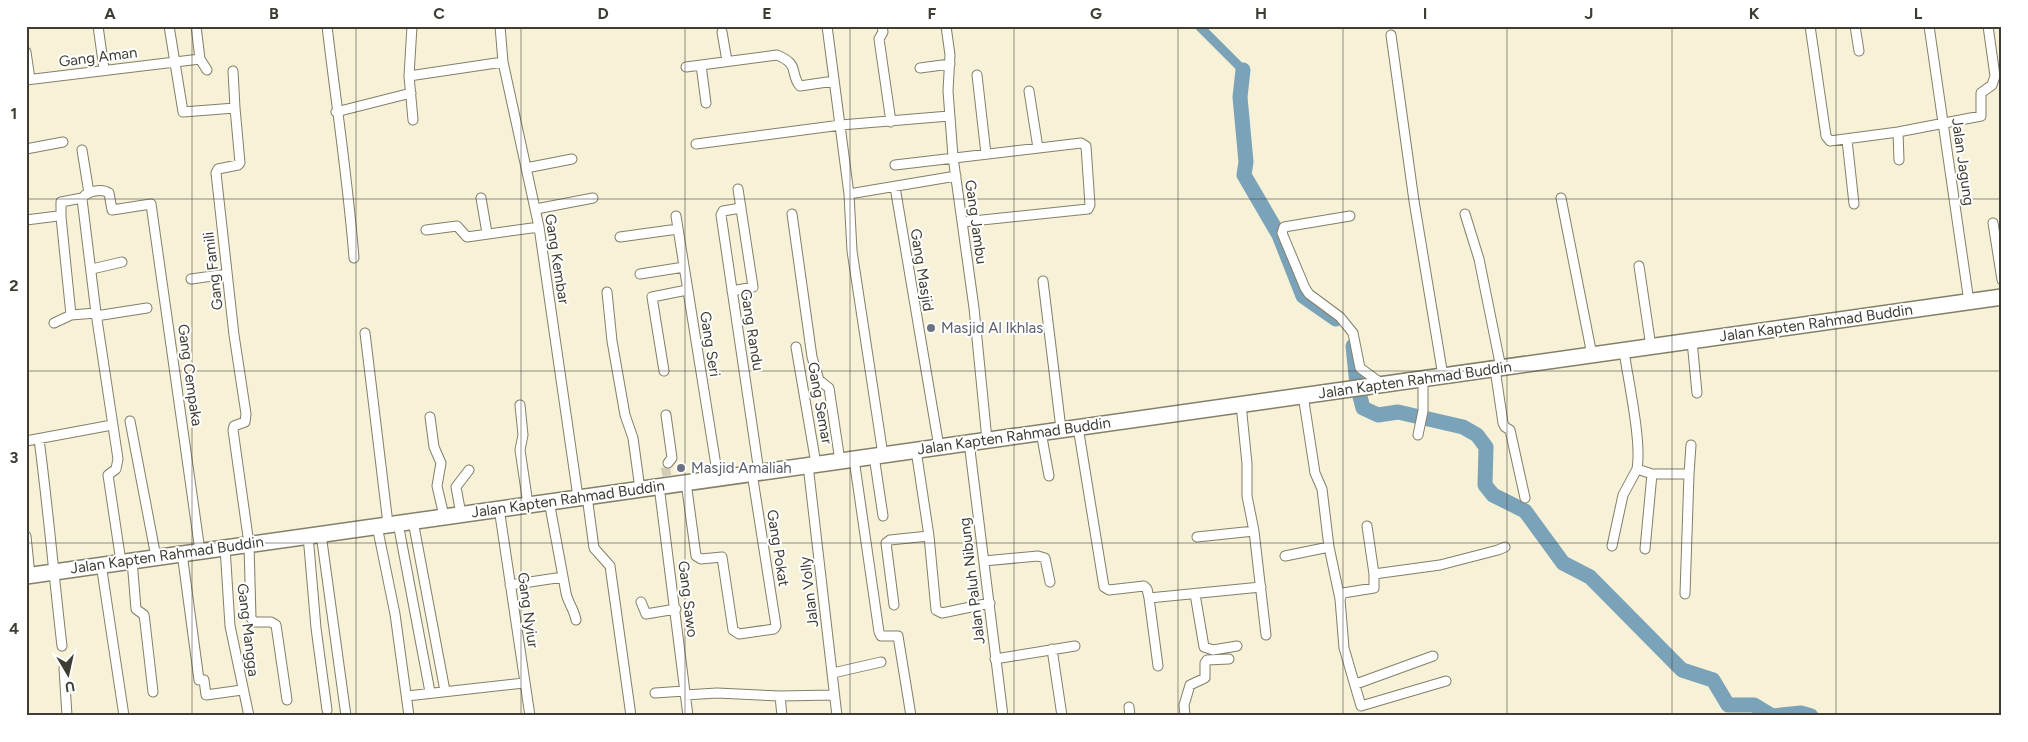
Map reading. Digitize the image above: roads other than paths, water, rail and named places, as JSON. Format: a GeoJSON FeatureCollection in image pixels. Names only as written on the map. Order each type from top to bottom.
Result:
{"type":"FeatureCollection","features":[{"type":"Feature","properties":{"kind":"main road","name":"Jalan Kapten Rahmad Buddin"},"geometry":{"type":"LineString","coordinates":[[28,576],[200,550],[640,489],[664,482],[686,482],[718,478],[2002,297]]}},
{"type":"Feature","properties":{"kind":"street"},"geometry":{"type":"LineString","coordinates":[[98,26],[104,70]]}},
{"type":"Feature","properties":{"kind":"street"},"geometry":{"type":"LineString","coordinates":[[168,26],[183,112],[235,108],[233,71]]}},
{"type":"Feature","properties":{"kind":"street"},"geometry":{"type":"LineString","coordinates":[[196,26],[200,59],[207,70]]}},
{"type":"Feature","properties":{"kind":"street"},"geometry":{"type":"LineString","coordinates":[[327,26],[336,112],[350,200],[354,258]]}},
{"type":"Feature","properties":{"kind":"street"},"geometry":{"type":"LineString","coordinates":[[412,26],[409,76],[413,120]]}},
{"type":"Feature","properties":{"kind":"street","name":"Gang Kembar"},"geometry":{"type":"LineString","coordinates":[[500,26],[503,62],[536,209],[583,497],[594,548],[610,566],[631,716]]}},
{"type":"Feature","properties":{"kind":"street"},"geometry":{"type":"LineString","coordinates":[[827,26],[849,194],[852,251],[879,455],[884,516]]}},
{"type":"Feature","properties":{"kind":"street"},"geometry":{"type":"LineString","coordinates":[[882,26],[883,32],[879,39],[891,122]]}},
{"type":"Feature","properties":{"kind":"street","name":"Gang Jambu"},"geometry":{"type":"LineString","coordinates":[[946,26],[950,64],[948,91],[953,157],[963,222],[987,440]]}},
{"type":"Feature","properties":{"kind":"street"},"geometry":{"type":"LineString","coordinates":[[1810,26],[1826,136],[1830,141],[1898,132],[1943,124],[1982,114],[1981,93],[1992,85],[1995,76],[1988,26]]}},
{"type":"Feature","properties":{"kind":"street"},"geometry":{"type":"LineString","coordinates":[[1855,26],[1859,51]]}},
{"type":"Feature","properties":{"kind":"street","name":"Jalan Jagung"},"geometry":{"type":"LineString","coordinates":[[1929,26],[1969,302]]}},
{"type":"Feature","properties":{"kind":"street"},"geometry":{"type":"LineString","coordinates":[[722,32],[727,61]]}},
{"type":"Feature","properties":{"kind":"street"},"geometry":{"type":"LineString","coordinates":[[1391,36],[1414,201],[1443,376]]}},
{"type":"Feature","properties":{"kind":"street"},"geometry":{"type":"LineString","coordinates":[[26,52],[28,79]]}},
{"type":"Feature","properties":{"kind":"street"},"geometry":{"type":"LineString","coordinates":[[686,67],[778,55],[788,60],[794,68],[800,86],[834,81]]}},
{"type":"Feature","properties":{"kind":"street","name":"Gang Aman"},"geometry":{"type":"LineString","coordinates":[[28,79],[200,59]]}},
{"type":"Feature","properties":{"kind":"street"},"geometry":{"type":"LineString","coordinates":[[409,76],[503,62]]}},
{"type":"Feature","properties":{"kind":"street"},"geometry":{"type":"LineString","coordinates":[[920,68],[950,64]]}},
{"type":"Feature","properties":{"kind":"street"},"geometry":{"type":"LineString","coordinates":[[701,65],[706,103]]}},
{"type":"Feature","properties":{"kind":"street"},"geometry":{"type":"LineString","coordinates":[[977,75],[986,154]]}},
{"type":"Feature","properties":{"kind":"street"},"geometry":{"type":"LineString","coordinates":[[1029,91],[1038,148]]}},
{"type":"Feature","properties":{"kind":"street"},"geometry":{"type":"LineString","coordinates":[[336,112],[411,93]]}},
{"type":"Feature","properties":{"kind":"street","name":"Gang Famili"},"geometry":{"type":"LineString","coordinates":[[235,108],[240,163],[218,169],[216,173],[227,274],[246,414],[245,422],[234,426],[233,430],[249,544]]}},
{"type":"Feature","properties":{"kind":"street"},"geometry":{"type":"LineString","coordinates":[[696,144],[840,125],[949,116]]}},
{"type":"Feature","properties":{"kind":"street"},"geometry":{"type":"LineString","coordinates":[[1898,132],[1899,160]]}},
{"type":"Feature","properties":{"kind":"street"},"geometry":{"type":"LineString","coordinates":[[1847,140],[1854,204]]}},
{"type":"Feature","properties":{"kind":"street"},"geometry":{"type":"LineString","coordinates":[[26,149],[63,142]]}},
{"type":"Feature","properties":{"kind":"street"},"geometry":{"type":"LineString","coordinates":[[895,165],[1081,143],[1086,146],[1090,205],[1088,209],[963,222]]}},
{"type":"Feature","properties":{"kind":"street"},"geometry":{"type":"LineString","coordinates":[[82,150],[96,314],[118,461],[116,469],[108,475],[136,609],[144,615],[153,692]]}},
{"type":"Feature","properties":{"kind":"street"},"geometry":{"type":"LineString","coordinates":[[526,168],[572,159]]}},
{"type":"Feature","properties":{"kind":"street"},"geometry":{"type":"LineString","coordinates":[[849,194],[956,176]]}},
{"type":"Feature","properties":{"kind":"street","name":"Gang Masjid"},"geometry":{"type":"LineString","coordinates":[[894,187],[939,446]]}},
{"type":"Feature","properties":{"kind":"street"},"geometry":{"type":"LineString","coordinates":[[732,291],[753,287],[738,189]]}},
{"type":"Feature","properties":{"kind":"street","name":"Gang Cempaka"},"geometry":{"type":"LineString","coordinates":[[86,195],[107,191],[112,210],[151,204],[200,550]]}},
{"type":"Feature","properties":{"kind":"street"},"geometry":{"type":"LineString","coordinates":[[71,315],[61,202],[86,195]]}},
{"type":"Feature","properties":{"kind":"street"},"geometry":{"type":"LineString","coordinates":[[481,198],[487,233]]}},
{"type":"Feature","properties":{"kind":"street"},"geometry":{"type":"LineString","coordinates":[[536,209],[593,198]]}},
{"type":"Feature","properties":{"kind":"street"},"geometry":{"type":"LineString","coordinates":[[1561,198],[1592,355]]}},
{"type":"Feature","properties":{"kind":"street","name":"Gang Randu"},"geometry":{"type":"LineString","coordinates":[[741,208],[723,211],[721,215],[756,472]]}},
{"type":"Feature","properties":{"kind":"street"},"geometry":{"type":"LineString","coordinates":[[792,214],[812,357],[819,380],[829,388],[847,460],[880,636],[898,636],[911,716]]}},
{"type":"Feature","properties":{"kind":"street"},"geometry":{"type":"LineString","coordinates":[[1465,214],[1479,258],[1498,368],[1503,423],[1510,430],[1525,498]]}},
{"type":"Feature","properties":{"kind":"street","name":"Gang Seri"},"geometry":{"type":"LineString","coordinates":[[676,216],[718,478]]}},
{"type":"Feature","properties":{"kind":"street"},"geometry":{"type":"LineString","coordinates":[[1350,216],[1284,228],[1282,233],[1305,288],[1345,322],[1354,336],[1360,368],[1383,384]]}},
{"type":"Feature","properties":{"kind":"street"},"geometry":{"type":"LineString","coordinates":[[26,220],[61,217]]}},
{"type":"Feature","properties":{"kind":"street"},"geometry":{"type":"LineString","coordinates":[[1994,223],[2002,280]]}},
{"type":"Feature","properties":{"kind":"street"},"geometry":{"type":"LineString","coordinates":[[426,230],[457,226],[466,237],[539,227]]}},
{"type":"Feature","properties":{"kind":"street"},"geometry":{"type":"LineString","coordinates":[[620,237],[678,229]]}},
{"type":"Feature","properties":{"kind":"street"},"geometry":{"type":"LineString","coordinates":[[92,269],[122,262]]}},
{"type":"Feature","properties":{"kind":"street"},"geometry":{"type":"LineString","coordinates":[[1639,266],[1650,347]]}},
{"type":"Feature","properties":{"kind":"street"},"geometry":{"type":"LineString","coordinates":[[640,274],[684,267]]}},
{"type":"Feature","properties":{"kind":"street"},"geometry":{"type":"LineString","coordinates":[[191,279],[227,274]]}},
{"type":"Feature","properties":{"kind":"street"},"geometry":{"type":"LineString","coordinates":[[1043,281],[1061,429]]}},
{"type":"Feature","properties":{"kind":"street"},"geometry":{"type":"LineString","coordinates":[[664,371],[652,297],[687,290]]}},
{"type":"Feature","properties":{"kind":"street"},"geometry":{"type":"LineString","coordinates":[[607,292],[612,341],[625,415],[633,438],[640,489]]}},
{"type":"Feature","properties":{"kind":"street"},"geometry":{"type":"LineString","coordinates":[[54,323],[71,315],[147,308]]}},
{"type":"Feature","properties":{"kind":"street"},"geometry":{"type":"LineString","coordinates":[[365,333],[394,523],[430,692]]}},
{"type":"Feature","properties":{"kind":"street"},"geometry":{"type":"LineString","coordinates":[[1692,341],[1697,393]]}},
{"type":"Feature","properties":{"kind":"street","name":"Gang Semar"},"geometry":{"type":"LineString","coordinates":[[796,347],[812,464]]}},
{"type":"Feature","properties":{"kind":"street"},"geometry":{"type":"LineString","coordinates":[[1612,546],[1623,494],[1637,468],[1638,461],[1624,350]]}},
{"type":"Feature","properties":{"kind":"street"},"geometry":{"type":"LineString","coordinates":[[1418,434],[1423,411],[1423,379]]}},
{"type":"Feature","properties":{"kind":"street"},"geometry":{"type":"LineString","coordinates":[[1303,395],[1315,473],[1322,490],[1329,547],[1340,599],[1344,648],[1361,706],[1446,681]]}},
{"type":"Feature","properties":{"kind":"street"},"geometry":{"type":"LineString","coordinates":[[1241,404],[1248,496],[1266,635]]}},
{"type":"Feature","properties":{"kind":"street"},"geometry":{"type":"LineString","coordinates":[[520,405],[523,435],[520,450],[528,504]]}},
{"type":"Feature","properties":{"kind":"street"},"geometry":{"type":"LineString","coordinates":[[666,415],[672,458],[668,463]]}},
{"type":"Feature","properties":{"kind":"street"},"geometry":{"type":"LineString","coordinates":[[430,417],[434,447],[441,463],[437,486],[444,516]]}},
{"type":"Feature","properties":{"kind":"street"},"geometry":{"type":"LineString","coordinates":[[130,420],[156,557]]}},
{"type":"Feature","properties":{"kind":"street"},"geometry":{"type":"LineString","coordinates":[[26,440],[112,425]]}},
{"type":"Feature","properties":{"kind":"street"},"geometry":{"type":"LineString","coordinates":[[1078,427],[1104,587],[1110,590],[1144,586],[1147,589],[1158,666]]}},
{"type":"Feature","properties":{"kind":"street"},"geometry":{"type":"LineString","coordinates":[[1041,432],[1049,476]]}},
{"type":"Feature","properties":{"kind":"street"},"geometry":{"type":"LineString","coordinates":[[38,439],[51,532],[53,572],[62,646]]}},
{"type":"Feature","properties":{"kind":"street","name":"Jalan Paluh Nibung"},"geometry":{"type":"LineString","coordinates":[[969,442],[1002,716]]}},
{"type":"Feature","properties":{"kind":"street"},"geometry":{"type":"LineString","coordinates":[[1685,594],[1691,445]]}},
{"type":"Feature","properties":{"kind":"street"},"geometry":{"type":"LineString","coordinates":[[916,450],[929,536],[936,610],[942,613],[990,605]]}},
{"type":"Feature","properties":{"kind":"street","name":"Jalan Volly"},"geometry":{"type":"LineString","coordinates":[[812,464],[837,716]]}},
{"type":"Feature","properties":{"kind":"street"},"geometry":{"type":"LineString","coordinates":[[1637,468],[1652,474],[1689,474]]}},
{"type":"Feature","properties":{"kind":"street"},"geometry":{"type":"LineString","coordinates":[[461,514],[456,487],[469,470]]}},
{"type":"Feature","properties":{"kind":"street","name":"Gang Pokat"},"geometry":{"type":"LineString","coordinates":[[686,482],[696,556],[701,559],[722,557],[733,632],[739,634],[776,628],[756,472]]}},
{"type":"Feature","properties":{"kind":"street"},"geometry":{"type":"LineString","coordinates":[[1645,550],[1652,474]]}},
{"type":"Feature","properties":{"kind":"street","name":"Gang Sawo"},"geometry":{"type":"LineString","coordinates":[[664,482],[688,716]]}},
{"type":"Feature","properties":{"kind":"street"},"geometry":{"type":"LineString","coordinates":[[550,501],[567,599],[573,608],[576,620]]}},
{"type":"Feature","properties":{"kind":"street","name":"Gang Nyiur"},"geometry":{"type":"LineString","coordinates":[[499,508],[530,716]]}},
{"type":"Feature","properties":{"kind":"street"},"geometry":{"type":"LineString","coordinates":[[394,523],[445,691]]}},
{"type":"Feature","properties":{"kind":"street"},"geometry":{"type":"LineString","coordinates":[[394,523],[395,614],[409,716]]}},
{"type":"Feature","properties":{"kind":"street"},"geometry":{"type":"LineString","coordinates":[[1340,599],[1343,593],[1374,588],[1374,574],[1367,526]]}},
{"type":"Feature","properties":{"kind":"street"},"geometry":{"type":"LineString","coordinates":[[1197,537],[1254,531]]}},
{"type":"Feature","properties":{"kind":"street"},"geometry":{"type":"LineString","coordinates":[[314,534],[316,628],[327,710]]}},
{"type":"Feature","properties":{"kind":"street"},"geometry":{"type":"LineString","coordinates":[[314,534],[346,716]]}},
{"type":"Feature","properties":{"kind":"street"},"geometry":{"type":"LineString","coordinates":[[26,536],[28,576]]}},
{"type":"Feature","properties":{"kind":"street"},"geometry":{"type":"LineString","coordinates":[[894,605],[886,543],[890,540],[929,536]]}},
{"type":"Feature","properties":{"kind":"street"},"geometry":{"type":"LineString","coordinates":[[249,544],[252,618],[254,622],[271,622],[276,626],[286,700]]}},
{"type":"Feature","properties":{"kind":"street"},"geometry":{"type":"LineString","coordinates":[[1374,574],[1440,565],[1498,550],[1505,546]]}},
{"type":"Feature","properties":{"kind":"street","name":"Gang Mangga"},"geometry":{"type":"LineString","coordinates":[[225,547],[230,626],[249,716]]}},
{"type":"Feature","properties":{"kind":"street"},"geometry":{"type":"LineString","coordinates":[[1285,556],[1329,547]]}},
{"type":"Feature","properties":{"kind":"street"},"geometry":{"type":"LineString","coordinates":[[182,553],[199,680],[204,680],[206,695],[242,690]]}},
{"type":"Feature","properties":{"kind":"street"},"geometry":{"type":"LineString","coordinates":[[984,561],[1038,556],[1045,558],[1050,582]]}},
{"type":"Feature","properties":{"kind":"street"},"geometry":{"type":"LineString","coordinates":[[90,566],[124,716]]}},
{"type":"Feature","properties":{"kind":"street"},"geometry":{"type":"LineString","coordinates":[[510,584],[563,577]]}},
{"type":"Feature","properties":{"kind":"street"},"geometry":{"type":"LineString","coordinates":[[1149,598],[1261,587]]}},
{"type":"Feature","properties":{"kind":"street"},"geometry":{"type":"LineString","coordinates":[[1195,594],[1204,647],[1213,650],[1237,646]]}},
{"type":"Feature","properties":{"kind":"street"},"geometry":{"type":"LineString","coordinates":[[642,602],[646,614],[676,609]]}},
{"type":"Feature","properties":{"kind":"street"},"geometry":{"type":"LineString","coordinates":[[995,659],[1075,646]]}},
{"type":"Feature","properties":{"kind":"street"},"geometry":{"type":"LineString","coordinates":[[1052,649],[1062,716]]}},
{"type":"Feature","properties":{"kind":"street"},"geometry":{"type":"LineString","coordinates":[[1356,684],[1433,656]]}},
{"type":"Feature","properties":{"kind":"street"},"geometry":{"type":"LineString","coordinates":[[1185,716],[1186,693],[1190,685],[1205,678],[1205,663],[1207,660],[1229,659]]}},
{"type":"Feature","properties":{"kind":"street"},"geometry":{"type":"LineString","coordinates":[[832,673],[881,662]]}},
{"type":"Feature","properties":{"kind":"street"},"geometry":{"type":"LineString","coordinates":[[64,668],[68,716]]}},
{"type":"Feature","properties":{"kind":"street"},"geometry":{"type":"LineString","coordinates":[[407,696],[524,682]]}},
{"type":"Feature","properties":{"kind":"street"},"geometry":{"type":"LineString","coordinates":[[655,693],[780,696],[834,695]]}},
{"type":"Feature","properties":{"kind":"street"},"geometry":{"type":"LineString","coordinates":[[780,696],[782,716]]}},
{"type":"Feature","properties":{"kind":"waterway"},"geometry":{"type":"LineString","coordinates":[[1199,26],[1243,70]]}},
{"type":"Feature","properties":{"kind":"waterway"},"geometry":{"type":"LineString","coordinates":[[1243,70],[1240,97],[1246,162],[1244,175],[1279,235],[1303,296],[1336,319]]}},
{"type":"Feature","properties":{"kind":"waterway"},"geometry":{"type":"LineString","coordinates":[[1353,346],[1357,385],[1363,408],[1378,415],[1398,412],[1463,427],[1477,435],[1486,447],[1485,485],[1493,495],[1525,511],[1563,563],[1590,577],[1682,670],[1713,680],[1728,705],[1754,705],[1772,716],[1801,713],[1811,716]]}},
{"type":"Feature","properties":{"kind":"tunnel"},"geometry":{"type":"LineString","coordinates":[[667,476],[665,466],[668,463]]}},
{"type":"Feature","properties":{"kind":"place","name":"Masjid Al Ikhlas"},"geometry":{"type":"Point","coordinates":[931,328]}},
{"type":"Feature","properties":{"kind":"place","name":"Masjid Amaliah"},"geometry":{"type":"Point","coordinates":[681,468]}}]}
